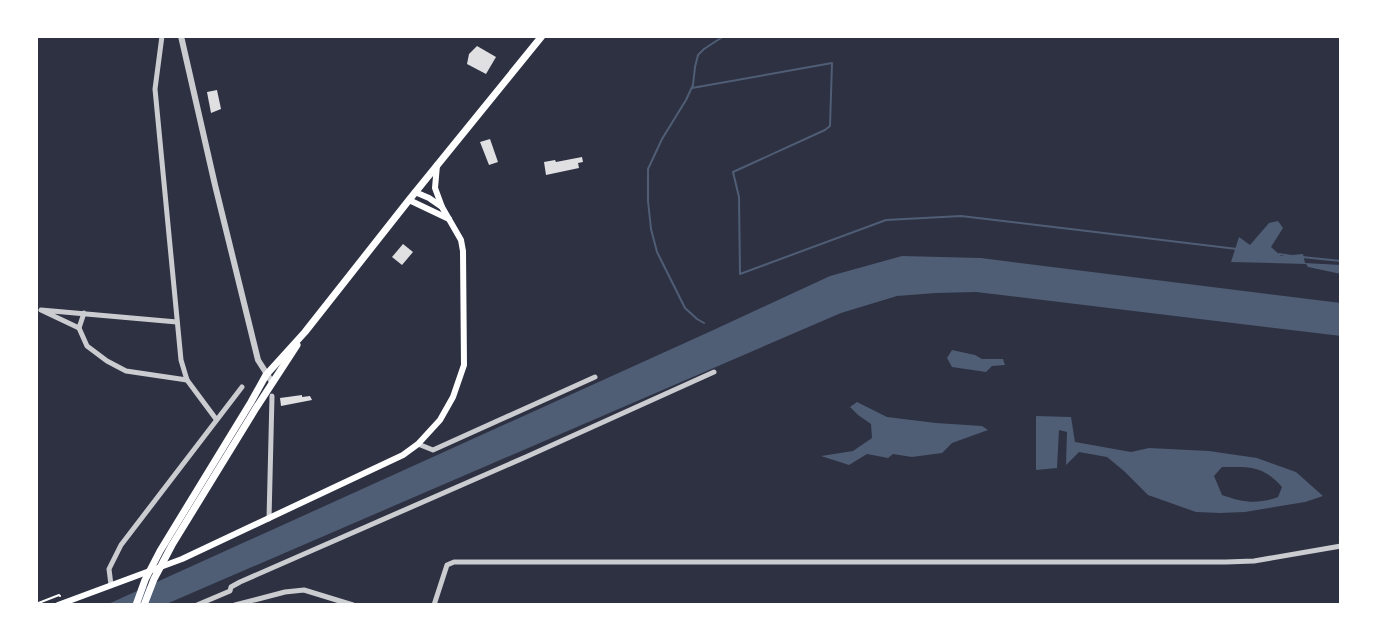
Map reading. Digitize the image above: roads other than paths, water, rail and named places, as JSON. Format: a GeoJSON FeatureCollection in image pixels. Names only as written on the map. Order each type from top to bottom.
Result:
{"type":"FeatureCollection","features":[{"type":"Feature","properties":{"kind":"main road"},"geometry":{"type":"LineString","coordinates":[[136,605],[160,551],[266,375],[305,332],[542,36]]}},
{"type":"Feature","properties":{"kind":"main road"},"geometry":{"type":"LineString","coordinates":[[58,605],[182,559],[269,519],[403,455],[431,431],[453,397],[464,365],[463,251],[457,231],[442,207],[435,188],[437,165]]}},
{"type":"Feature","properties":{"kind":"main road"},"geometry":{"type":"LineString","coordinates":[[415,192],[442,207]]}},
{"type":"Feature","properties":{"kind":"main road"},"geometry":{"type":"LineString","coordinates":[[409,200],[449,219]]}},
{"type":"Feature","properties":{"kind":"main road"},"geometry":{"type":"LineString","coordinates":[[144,605],[172,545],[305,332]]}},
{"type":"Feature","properties":{"kind":"street"},"geometry":{"type":"LineString","coordinates":[[162,36],[155,89],[181,360],[187,380],[216,419]]}},
{"type":"Feature","properties":{"kind":"street"},"geometry":{"type":"LineString","coordinates":[[181,36],[258,360],[272,382]]}},
{"type":"Feature","properties":{"kind":"street"},"geometry":{"type":"LineString","coordinates":[[177,322],[41,310],[79,328],[87,346],[126,371],[187,380]]}},
{"type":"Feature","properties":{"kind":"street"},"geometry":{"type":"LineString","coordinates":[[79,328],[84,313]]}},
{"type":"Feature","properties":{"kind":"street"},"geometry":{"type":"LineString","coordinates":[[197,605],[230,591],[240,582],[714,372]]}},
{"type":"Feature","properties":{"kind":"street"},"geometry":{"type":"LineString","coordinates":[[418,444],[433,450],[595,377]]}},
{"type":"Feature","properties":{"kind":"street"},"geometry":{"type":"LineString","coordinates":[[111,585],[109,569],[121,545],[242,387]]}},
{"type":"Feature","properties":{"kind":"street"},"geometry":{"type":"LineString","coordinates":[[269,519],[272,396]]}},
{"type":"Feature","properties":{"kind":"street"},"geometry":{"type":"LineString","coordinates":[[434,605],[447,565],[454,562],[1226,562],[1265,559],[1341,546]]}},
{"type":"Feature","properties":{"kind":"street"},"geometry":{"type":"LineString","coordinates":[[230,591],[235,605],[304,590],[353,605]]}},
{"type":"Feature","properties":{"kind":"street"},"geometry":{"type":"LineString","coordinates":[[80,596],[83,605]]}},
{"type":"Feature","properties":{"kind":"water"},"geometry":{"type":"Polygon","coordinates":[[[1278,221],[1283,228],[1271,247],[1281,256],[1303,254],[1305,263],[1341,265],[1341,274],[1306,264],[1231,262],[1239,237],[1250,245],[1269,223],[1278,221]]]}},
{"type":"Feature","properties":{"kind":"water"},"geometry":{"type":"Polygon","coordinates":[[[902,256],[981,258],[1341,303],[1341,336],[976,292],[897,296],[841,313],[164,605],[106,605],[830,276],[902,256]]]}},
{"type":"Feature","properties":{"kind":"water"},"geometry":{"type":"Polygon","coordinates":[[[952,350],[982,359],[1003,359],[1005,365],[992,366],[986,372],[952,367],[947,358],[952,350]]]}},
{"type":"Feature","properties":{"kind":"water"},"geometry":{"type":"Polygon","coordinates":[[[857,402],[887,417],[982,426],[988,430],[952,443],[942,453],[912,457],[893,454],[888,458],[867,454],[849,465],[821,456],[853,451],[872,438],[871,424],[850,407],[857,402]]]}},
{"type":"Feature","properties":{"kind":"water"},"geometry":{"type":"Polygon","coordinates":[[[1036,416],[1071,417],[1075,442],[1131,452],[1149,448],[1209,451],[1257,458],[1296,472],[1323,496],[1245,512],[1196,512],[1148,495],[1107,457],[1079,452],[1066,465],[1067,432],[1059,430],[1057,468],[1036,470],[1036,416]],[[1222,467],[1214,476],[1222,495],[1250,502],[1278,497],[1282,487],[1262,471],[1222,467]]]}},
{"type":"Feature","properties":{"kind":"waterway"},"geometry":{"type":"LineString","coordinates":[[704,323],[685,308],[657,252],[651,229],[648,169],[693,85],[698,55],[724,36]]}},
{"type":"Feature","properties":{"kind":"waterway"},"geometry":{"type":"LineString","coordinates":[[692,88],[832,63],[830,126],[733,172],[739,197],[740,274],[886,220],[961,216],[1237,249]]}},
{"type":"Feature","properties":{"kind":"waterway"},"geometry":{"type":"LineString","coordinates":[[1279,254],[1292,256]]}},
{"type":"Feature","properties":{"kind":"waterway"},"geometry":{"type":"LineString","coordinates":[[1302,257],[1341,261]]}}]}
